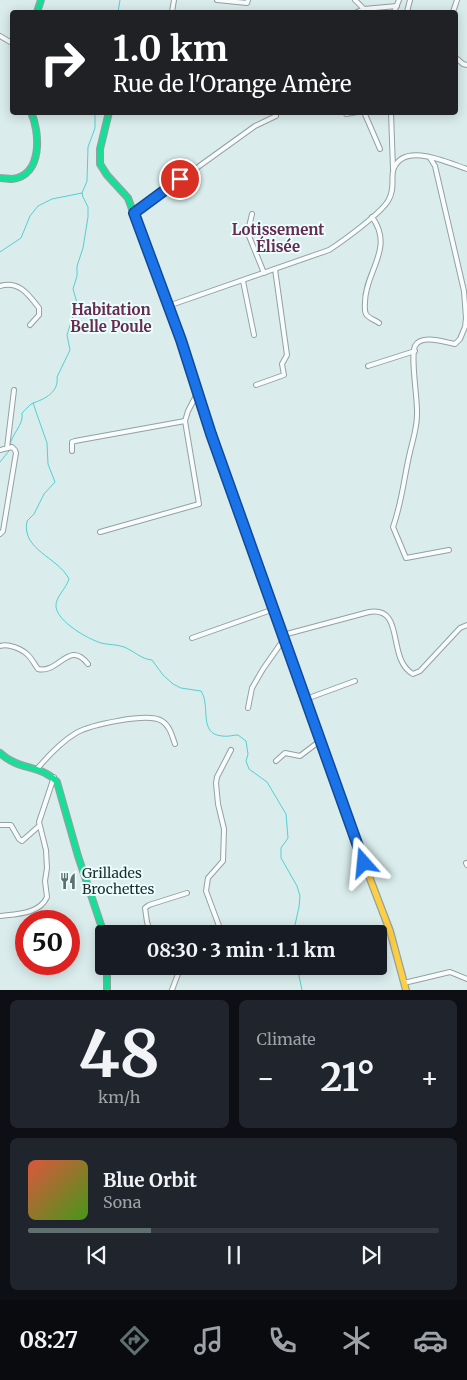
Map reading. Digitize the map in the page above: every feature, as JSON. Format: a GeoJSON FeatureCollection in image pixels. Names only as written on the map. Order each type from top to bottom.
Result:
{"type":"FeatureCollection","features":[{"type":"Feature","properties":{"kind":"main road"},"geometry":{"type":"LineString","coordinates":[[0,178],[12,180],[19,178],[28,170],[35,159],[39,142],[39,131],[33,115]]}},
{"type":"Feature","properties":{"kind":"main road"},"geometry":{"type":"LineString","coordinates":[[109,115],[100,146],[102,166],[105,172],[124,191],[134,213],[364,863],[390,931],[405,987]]}},
{"type":"Feature","properties":{"kind":"main road"},"geometry":{"type":"LineString","coordinates":[[0,753],[13,763],[54,777],[61,791],[78,856],[101,925]]}},
{"type":"Feature","properties":{"kind":"main road"},"geometry":{"type":"LineString","coordinates":[[107,975],[107,990]]}},
{"type":"Feature","properties":{"kind":"street"},"geometry":{"type":"LineString","coordinates":[[217,0],[247,3],[248,0]]}},
{"type":"Feature","properties":{"kind":"street"},"geometry":{"type":"LineString","coordinates":[[395,10],[399,0]]}},
{"type":"Feature","properties":{"kind":"street"},"geometry":{"type":"LineString","coordinates":[[367,10],[396,6]]}},
{"type":"Feature","properties":{"kind":"street"},"geometry":{"type":"LineString","coordinates":[[365,115],[380,149]]}},
{"type":"Feature","properties":{"kind":"street"},"geometry":{"type":"LineString","coordinates":[[168,306],[329,250],[341,243],[384,207],[392,193],[391,115]]}},
{"type":"Feature","properties":{"kind":"street"},"geometry":{"type":"LineString","coordinates":[[134,213],[255,126],[276,116]]}},
{"type":"Feature","properties":{"kind":"street"},"geometry":{"type":"LineString","coordinates":[[393,169],[398,162],[407,156],[416,154],[467,169]]}},
{"type":"Feature","properties":{"kind":"street"},"geometry":{"type":"LineString","coordinates":[[430,158],[435,166],[464,291],[466,318],[465,327],[460,339],[455,344],[425,339],[415,347],[417,414],[415,436],[410,451],[399,509],[393,527],[406,558],[449,550]]}},
{"type":"Feature","properties":{"kind":"street"},"geometry":{"type":"LineString","coordinates":[[252,214],[248,231],[249,236],[264,273]]}},
{"type":"Feature","properties":{"kind":"street"},"geometry":{"type":"LineString","coordinates":[[372,217],[380,232],[380,254],[365,294],[365,310],[367,315],[379,322]]}},
{"type":"Feature","properties":{"kind":"street"},"geometry":{"type":"LineString","coordinates":[[256,385],[284,374],[282,364],[287,355],[275,270]]}},
{"type":"Feature","properties":{"kind":"street"},"geometry":{"type":"LineString","coordinates":[[243,281],[254,335]]}},
{"type":"Feature","properties":{"kind":"street"},"geometry":{"type":"LineString","coordinates":[[0,286],[7,284],[16,285],[24,290],[39,308],[39,315],[30,325]]}},
{"type":"Feature","properties":{"kind":"street"},"geometry":{"type":"LineString","coordinates":[[368,366],[415,351]]}},
{"type":"Feature","properties":{"kind":"street"},"geometry":{"type":"LineString","coordinates":[[7,448],[14,390]]}},
{"type":"Feature","properties":{"kind":"street"},"geometry":{"type":"LineString","coordinates":[[100,532],[199,504],[185,421],[188,411],[198,394]]}},
{"type":"Feature","properties":{"kind":"street"},"geometry":{"type":"LineString","coordinates":[[72,451],[72,442],[74,440],[185,421]]}},
{"type":"Feature","properties":{"kind":"street"},"geometry":{"type":"LineString","coordinates":[[0,450],[12,448],[16,453],[3,531],[0,534]]}},
{"type":"Feature","properties":{"kind":"street"},"geometry":{"type":"LineString","coordinates":[[192,638],[274,609]]}},
{"type":"Feature","properties":{"kind":"street"},"geometry":{"type":"LineString","coordinates":[[248,708],[252,688],[284,637],[378,610],[384,612],[391,620],[395,643],[404,666],[413,674],[420,671],[460,628],[467,625]]}},
{"type":"Feature","properties":{"kind":"street"},"geometry":{"type":"LineString","coordinates":[[0,646],[16,648],[28,654],[38,669],[50,668],[75,654],[82,656],[88,664]]}},
{"type":"Feature","properties":{"kind":"street"},"geometry":{"type":"LineString","coordinates":[[306,700],[355,681]]}},
{"type":"Feature","properties":{"kind":"street"},"geometry":{"type":"LineString","coordinates":[[37,770],[47,757],[77,732],[121,720],[149,718],[162,721],[167,726],[175,744]]}},
{"type":"Feature","properties":{"kind":"street"},"geometry":{"type":"LineString","coordinates":[[276,761],[285,753],[300,756],[321,740]]}},
{"type":"Feature","properties":{"kind":"street"},"geometry":{"type":"LineString","coordinates":[[219,925],[206,891],[208,878],[223,861],[224,829],[218,804],[216,783],[217,777],[231,750]]}},
{"type":"Feature","properties":{"kind":"street"},"geometry":{"type":"LineString","coordinates":[[0,916],[27,912],[45,901],[47,896],[45,882],[47,863],[39,819],[54,777]]}},
{"type":"Feature","properties":{"kind":"street"},"geometry":{"type":"LineString","coordinates":[[0,825],[12,826],[22,841],[39,826]]}},
{"type":"Feature","properties":{"kind":"street"},"geometry":{"type":"LineString","coordinates":[[148,925],[145,908],[187,893]]}},
{"type":"Feature","properties":{"kind":"street"},"geometry":{"type":"LineString","coordinates":[[405,987],[450,972],[467,979]]}},
{"type":"Feature","properties":{"kind":"street"},"geometry":{"type":"LineString","coordinates":[[172,990],[178,975]]}},
{"type":"Feature","properties":{"kind":"waterway"},"geometry":{"type":"LineString","coordinates":[[118,10],[120,0]]}},
{"type":"Feature","properties":{"kind":"waterway"},"geometry":{"type":"LineString","coordinates":[[95,115],[95,128],[88,147],[87,181],[82,193],[88,207],[88,217],[73,289],[79,310],[73,316],[67,335],[70,350],[57,377],[56,387],[46,397],[33,403],[47,443],[48,464],[55,482],[44,494],[34,514],[27,521],[27,531],[29,539],[35,546],[64,571],[69,579],[56,603],[58,613],[68,624],[95,641],[118,645],[152,660],[163,675],[173,684],[181,688],[201,691],[204,697],[207,725],[210,730],[222,736],[238,735],[246,741],[248,754],[246,761],[249,769],[267,782],[286,814],[288,838],[281,848],[281,858],[297,886],[300,896],[295,925]]}},
{"type":"Feature","properties":{"kind":"waterway"},"geometry":{"type":"LineString","coordinates":[[0,252],[21,238],[30,216],[38,206],[52,199],[82,193]]}},
{"type":"Feature","properties":{"kind":"waterway"},"geometry":{"type":"LineString","coordinates":[[10,445],[20,425],[22,413],[33,403]]}},
{"type":"Feature","properties":{"kind":"waterway"},"geometry":{"type":"LineString","coordinates":[[0,462],[9,451]]}},
{"type":"Feature","properties":{"kind":"waterway"},"geometry":{"type":"LineString","coordinates":[[299,975],[302,990]]}},
{"type":"Feature","properties":{"kind":"traffic: fast"},"geometry":{"type":"LineString","coordinates":[[38,10],[41,0]]}},
{"type":"Feature","properties":{"kind":"traffic: fast"},"geometry":{"type":"LineString","coordinates":[[0,178],[12,179],[22,176],[34,162],[37,141],[32,115]]}},
{"type":"Feature","properties":{"kind":"traffic: fast"},"geometry":{"type":"LineString","coordinates":[[108,115],[100,149],[100,164],[107,175],[128,198],[309,707]]}},
{"type":"Feature","properties":{"kind":"traffic: fast"},"geometry":{"type":"LineString","coordinates":[[0,753],[15,763],[44,772],[57,782],[78,856],[101,925]]}},
{"type":"Feature","properties":{"kind":"traffic: fast"},"geometry":{"type":"LineString","coordinates":[[107,975],[107,990]]}},
{"type":"Feature","properties":{"kind":"traffic: slow"},"geometry":{"type":"LineString","coordinates":[[309,707],[390,931],[406,990]]}},
{"type":"Feature","properties":{"kind":"place","name":"Grillades Brochettes"},"geometry":{"type":"Point","coordinates":[68,881]}},
{"type":"Feature","properties":{"kind":"district","name":"Lotissement Élisée"},"geometry":{"type":"Point","coordinates":[278,238]}},
{"type":"Feature","properties":{"kind":"district","name":"Habitation Belle Poule"},"geometry":{"type":"Point","coordinates":[111,318]}},
{"type":"Feature","properties":{"kind":"route"},"geometry":{"type":"LineString","coordinates":[[180,179],[134,213],[181,340],[211,434],[364,863]]}}]}
